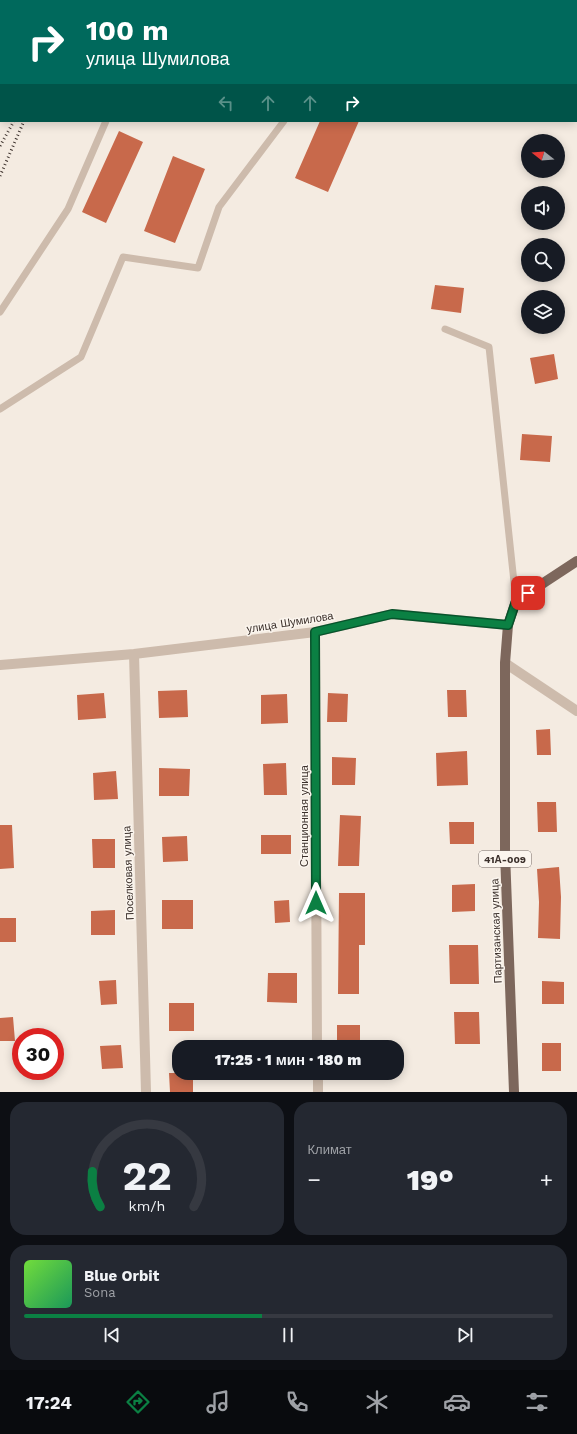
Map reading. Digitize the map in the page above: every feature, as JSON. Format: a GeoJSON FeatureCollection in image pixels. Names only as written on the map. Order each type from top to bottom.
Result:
{"type":"FeatureCollection","features":[{"type":"Feature","properties":{"kind":"main road"},"geometry":{"type":"LineString","coordinates":[[508,625],[516,601],[577,561]]}},
{"type":"Feature","properties":{"kind":"main road","name":"Партизанская улица"},"geometry":{"type":"LineString","coordinates":[[508,625],[505,663],[505,853],[514,1092]]}},
{"type":"Feature","properties":{"kind":"street","name":"улица Шумилова"},"geometry":{"type":"LineString","coordinates":[[0,665],[134,654],[315,632],[392,614],[508,625]]}},
{"type":"Feature","properties":{"kind":"street","name":"Станционная улица"},"geometry":{"type":"LineString","coordinates":[[315,632],[318,1040]]}},
{"type":"Feature","properties":{"kind":"street","name":"Поселковая улица"},"geometry":{"type":"LineString","coordinates":[[134,654],[146,1092]]}},
{"type":"Feature","properties":{"kind":"street"},"geometry":{"type":"LineString","coordinates":[[505,663],[577,711]]}},
{"type":"Feature","properties":{"kind":"street"},"geometry":{"type":"LineString","coordinates":[[318,1080],[318,1092]]}},
{"type":"Feature","properties":{"kind":"lane"},"geometry":{"type":"LineString","coordinates":[[0,312],[68,209],[106,122]]}},
{"type":"Feature","properties":{"kind":"lane"},"geometry":{"type":"LineString","coordinates":[[0,409],[81,357],[123,256],[198,268],[219,207],[283,122]]}},
{"type":"Feature","properties":{"kind":"lane"},"geometry":{"type":"LineString","coordinates":[[445,329],[489,348],[516,601]]}},
{"type":"Feature","properties":{"kind":"building"},"geometry":{"type":"Polygon","coordinates":[[[320,122],[359,122],[328,192],[295,178],[320,122]]]}},
{"type":"Feature","properties":{"kind":"building"},"geometry":{"type":"Polygon","coordinates":[[[119,131],[143,142],[106,223],[82,212],[119,131]]]}},
{"type":"Feature","properties":{"kind":"building"},"geometry":{"type":"Polygon","coordinates":[[[173,156],[205,169],[175,243],[144,231],[173,156]]]}},
{"type":"Feature","properties":{"kind":"building"},"geometry":{"type":"Polygon","coordinates":[[[435,285],[464,288],[461,313],[431,309],[435,285]]]}},
{"type":"Feature","properties":{"kind":"building"},"geometry":{"type":"Polygon","coordinates":[[[554,354],[558,379],[535,384],[530,358],[554,354]]]}},
{"type":"Feature","properties":{"kind":"building"},"geometry":{"type":"Polygon","coordinates":[[[522,434],[552,436],[550,462],[520,460],[522,434]]]}},
{"type":"Feature","properties":{"kind":"building"},"geometry":{"type":"Polygon","coordinates":[[[187,690],[188,717],[159,718],[158,691],[187,690]]]}},
{"type":"Feature","properties":{"kind":"building"},"geometry":{"type":"Polygon","coordinates":[[[447,690],[466,690],[467,717],[448,717],[447,690]]]}},
{"type":"Feature","properties":{"kind":"building"},"geometry":{"type":"Polygon","coordinates":[[[104,693],[106,718],[78,720],[77,695],[104,693]]]}},
{"type":"Feature","properties":{"kind":"building"},"geometry":{"type":"Polygon","coordinates":[[[328,693],[348,694],[347,722],[327,722],[328,693]]]}},
{"type":"Feature","properties":{"kind":"building"},"geometry":{"type":"Polygon","coordinates":[[[287,694],[288,723],[261,724],[261,695],[287,694]]]}},
{"type":"Feature","properties":{"kind":"building"},"geometry":{"type":"Polygon","coordinates":[[[550,729],[551,755],[537,755],[536,730],[550,729]]]}},
{"type":"Feature","properties":{"kind":"building"},"geometry":{"type":"Polygon","coordinates":[[[467,751],[468,785],[437,786],[436,753],[467,751]]]}},
{"type":"Feature","properties":{"kind":"building"},"geometry":{"type":"Polygon","coordinates":[[[332,757],[356,758],[355,785],[332,785],[332,757]]]}},
{"type":"Feature","properties":{"kind":"building"},"geometry":{"type":"Polygon","coordinates":[[[286,763],[287,795],[264,795],[263,764],[286,763]]]}},
{"type":"Feature","properties":{"kind":"building"},"geometry":{"type":"Polygon","coordinates":[[[159,768],[190,769],[189,796],[159,796],[159,768]]]}},
{"type":"Feature","properties":{"kind":"building"},"geometry":{"type":"Polygon","coordinates":[[[116,771],[118,799],[94,800],[93,773],[116,771]]]}},
{"type":"Feature","properties":{"kind":"building"},"geometry":{"type":"Polygon","coordinates":[[[537,802],[556,802],[557,832],[538,832],[537,802]]]}},
{"type":"Feature","properties":{"kind":"building"},"geometry":{"type":"Polygon","coordinates":[[[340,815],[361,816],[359,866],[338,866],[340,815]]]}},
{"type":"Feature","properties":{"kind":"building"},"geometry":{"type":"Polygon","coordinates":[[[449,822],[474,822],[474,844],[450,844],[449,822]]]}},
{"type":"Feature","properties":{"kind":"building"},"geometry":{"type":"Polygon","coordinates":[[[0,825],[12,825],[14,868],[0,869],[0,825]]]}},
{"type":"Feature","properties":{"kind":"building"},"geometry":{"type":"Polygon","coordinates":[[[261,835],[291,835],[291,854],[261,854],[261,835]]]}},
{"type":"Feature","properties":{"kind":"building"},"geometry":{"type":"Polygon","coordinates":[[[187,836],[188,861],[163,862],[162,837],[187,836]]]}},
{"type":"Feature","properties":{"kind":"building"},"geometry":{"type":"Polygon","coordinates":[[[92,839],[115,839],[115,868],[93,868],[92,839]]]}},
{"type":"Feature","properties":{"kind":"building"},"geometry":{"type":"Polygon","coordinates":[[[559,867],[561,897],[560,939],[538,938],[539,902],[537,869],[559,867]]]}},
{"type":"Feature","properties":{"kind":"building"},"geometry":{"type":"Polygon","coordinates":[[[475,884],[475,911],[452,912],[452,885],[475,884]]]}},
{"type":"Feature","properties":{"kind":"building"},"geometry":{"type":"Polygon","coordinates":[[[339,893],[365,893],[365,945],[359,945],[359,994],[338,994],[339,893]]]}},
{"type":"Feature","properties":{"kind":"building"},"geometry":{"type":"Polygon","coordinates":[[[162,900],[193,900],[193,929],[162,929],[162,900]]]}},
{"type":"Feature","properties":{"kind":"building"},"geometry":{"type":"Polygon","coordinates":[[[289,900],[290,922],[275,923],[274,901],[289,900]]]}},
{"type":"Feature","properties":{"kind":"building"},"geometry":{"type":"Polygon","coordinates":[[[115,910],[115,935],[91,935],[91,911],[115,910]]]}},
{"type":"Feature","properties":{"kind":"building"},"geometry":{"type":"Polygon","coordinates":[[[0,918],[16,918],[16,942],[0,942],[0,918]]]}},
{"type":"Feature","properties":{"kind":"building"},"geometry":{"type":"Polygon","coordinates":[[[449,945],[478,945],[479,984],[450,984],[449,945]]]}},
{"type":"Feature","properties":{"kind":"building"},"geometry":{"type":"Polygon","coordinates":[[[268,973],[297,973],[297,1003],[267,1002],[268,973]]]}},
{"type":"Feature","properties":{"kind":"building"},"geometry":{"type":"Polygon","coordinates":[[[116,980],[117,1004],[101,1005],[99,981],[116,980]]]}},
{"type":"Feature","properties":{"kind":"building"},"geometry":{"type":"Polygon","coordinates":[[[542,981],[564,982],[564,1004],[542,1004],[542,981]]]}},
{"type":"Feature","properties":{"kind":"building"},"geometry":{"type":"Polygon","coordinates":[[[169,1003],[194,1003],[194,1031],[169,1031],[169,1003]]]}},
{"type":"Feature","properties":{"kind":"building"},"geometry":{"type":"Polygon","coordinates":[[[454,1012],[479,1012],[480,1044],[455,1044],[454,1012]]]}},
{"type":"Feature","properties":{"kind":"building"},"geometry":{"type":"Polygon","coordinates":[[[13,1017],[14,1028],[12,1028],[12,1041],[0,1041],[0,1018],[13,1017]]]}},
{"type":"Feature","properties":{"kind":"building"},"geometry":{"type":"Polygon","coordinates":[[[337,1025],[360,1025],[360,1040],[337,1040],[337,1025]]]}},
{"type":"Feature","properties":{"kind":"building"},"geometry":{"type":"Polygon","coordinates":[[[542,1043],[561,1043],[561,1071],[542,1071],[542,1043]]]}},
{"type":"Feature","properties":{"kind":"building"},"geometry":{"type":"Polygon","coordinates":[[[121,1045],[123,1068],[102,1069],[100,1046],[121,1045]]]}},
{"type":"Feature","properties":{"kind":"building"},"geometry":{"type":"Polygon","coordinates":[[[169,1073],[172,1073],[172,1080],[193,1080],[193,1092],[170,1092],[169,1073]]]}},
{"type":"Feature","properties":{"kind":"railway"},"geometry":{"type":"LineString","coordinates":[[0,146],[13,122]]}},
{"type":"Feature","properties":{"kind":"railway"},"geometry":{"type":"LineString","coordinates":[[0,176],[24,122]]}},
{"type":"Feature","properties":{"kind":"route"},"geometry":{"type":"LineString","coordinates":[[316,903],[315,632],[392,614],[508,625],[516,601],[528,593]]}}]}
